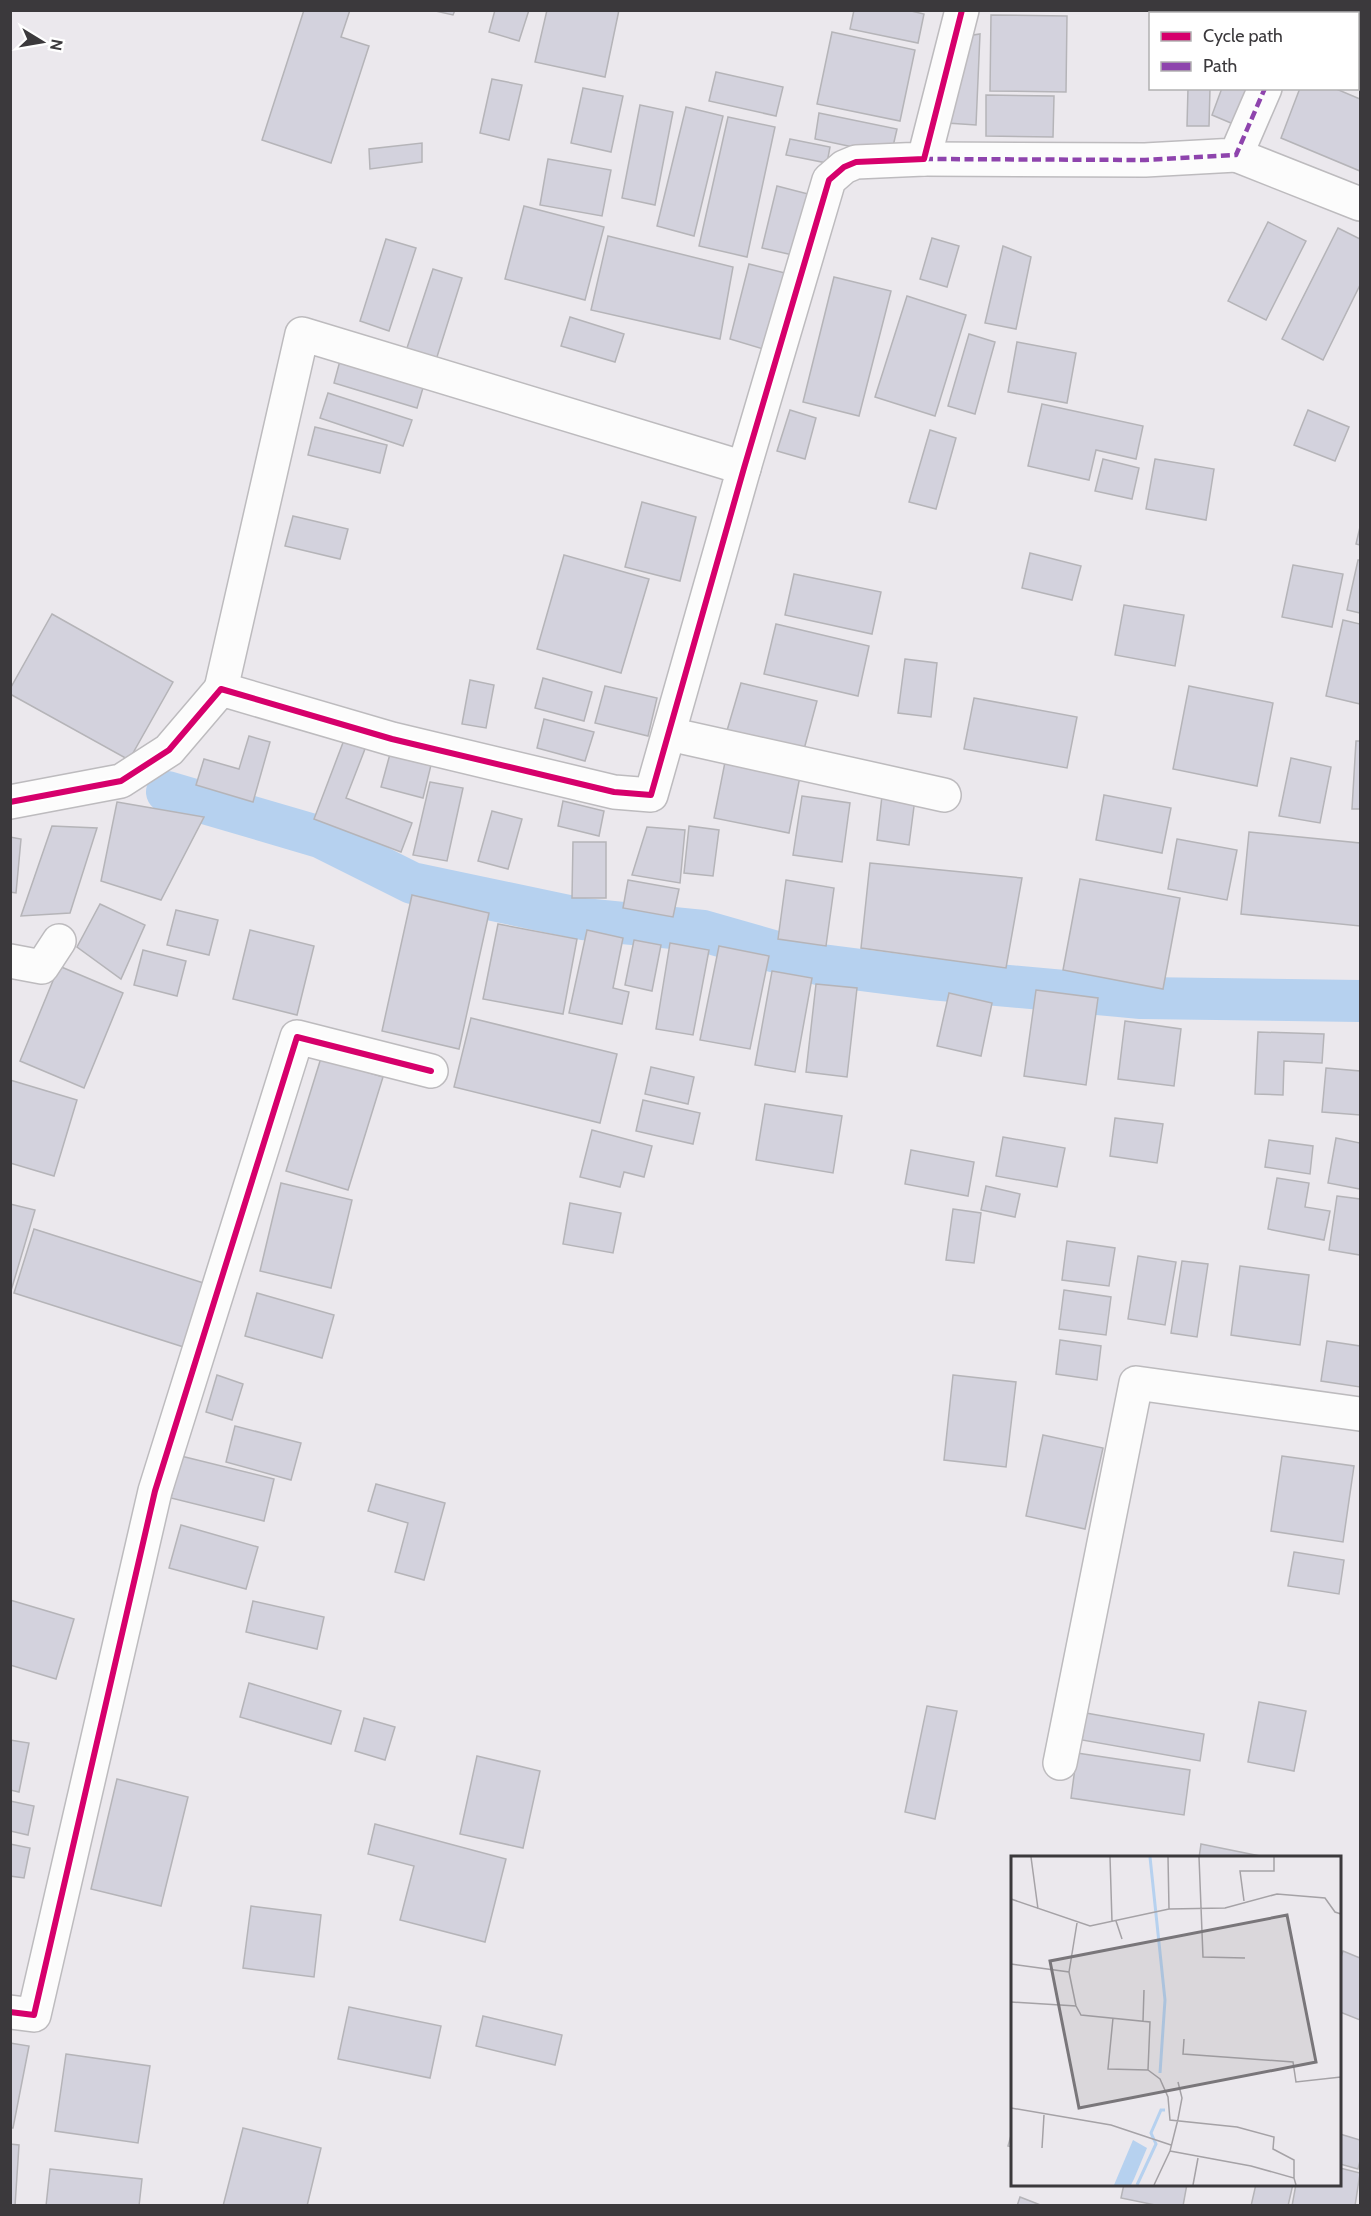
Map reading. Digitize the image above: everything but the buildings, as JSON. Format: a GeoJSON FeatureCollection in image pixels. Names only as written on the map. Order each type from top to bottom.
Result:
{"type":"FeatureCollection","features":[{"type":"Feature","properties":{"kind":"street"},"geometry":{"type":"LineString","coordinates":[[924,159],[962,10]]}},
{"type":"Feature","properties":{"kind":"street"},"geometry":{"type":"LineString","coordinates":[[1236,154],[1264,90]]}},
{"type":"Feature","properties":{"kind":"street"},"geometry":{"type":"LineString","coordinates":[[221,688],[392,739],[614,792],[651,795],[744,468],[830,180],[844,167],[856,162],[924,159],[1145,160],[1236,154],[1360,204]]}},
{"type":"Feature","properties":{"kind":"street"},"geometry":{"type":"LineString","coordinates":[[10,802],[121,781],[169,750],[221,688],[302,334],[744,468]]}},
{"type":"Feature","properties":{"kind":"street"},"geometry":{"type":"LineString","coordinates":[[669,734],[944,795]]}},
{"type":"Feature","properties":{"kind":"street"},"geometry":{"type":"LineString","coordinates":[[10,962],[42,967],[59,941]]}},
{"type":"Feature","properties":{"kind":"street"},"geometry":{"type":"LineString","coordinates":[[10,2012],[34,2015],[155,1491],[297,1037],[431,1071]]}},
{"type":"Feature","properties":{"kind":"street"},"geometry":{"type":"LineString","coordinates":[[1060,1763],[1136,1383],[1360,1414]]}},
{"type":"Feature","properties":{"kind":"waterway"},"geometry":{"type":"LineString","coordinates":[[167,792],[320,837],[412,883],[583,919],[703,931],[822,965],[931,979],[1141,998],[1360,1001]]}},
{"type":"Feature","properties":{"kind":"marked path"},"geometry":{"type":"LineString","coordinates":[[924,159],[1145,160],[1236,155],[1264,90]]}},
{"type":"Feature","properties":{"kind":"cycle path"},"geometry":{"type":"LineString","coordinates":[[10,802],[121,781],[169,750],[221,689],[392,739],[614,792],[651,795],[829,180],[844,167],[856,162],[924,159],[962,10]]}},
{"type":"Feature","properties":{"kind":"cycle path"},"geometry":{"type":"LineString","coordinates":[[10,2012],[34,2015],[155,1491],[297,1037],[431,1071]]}}]}
